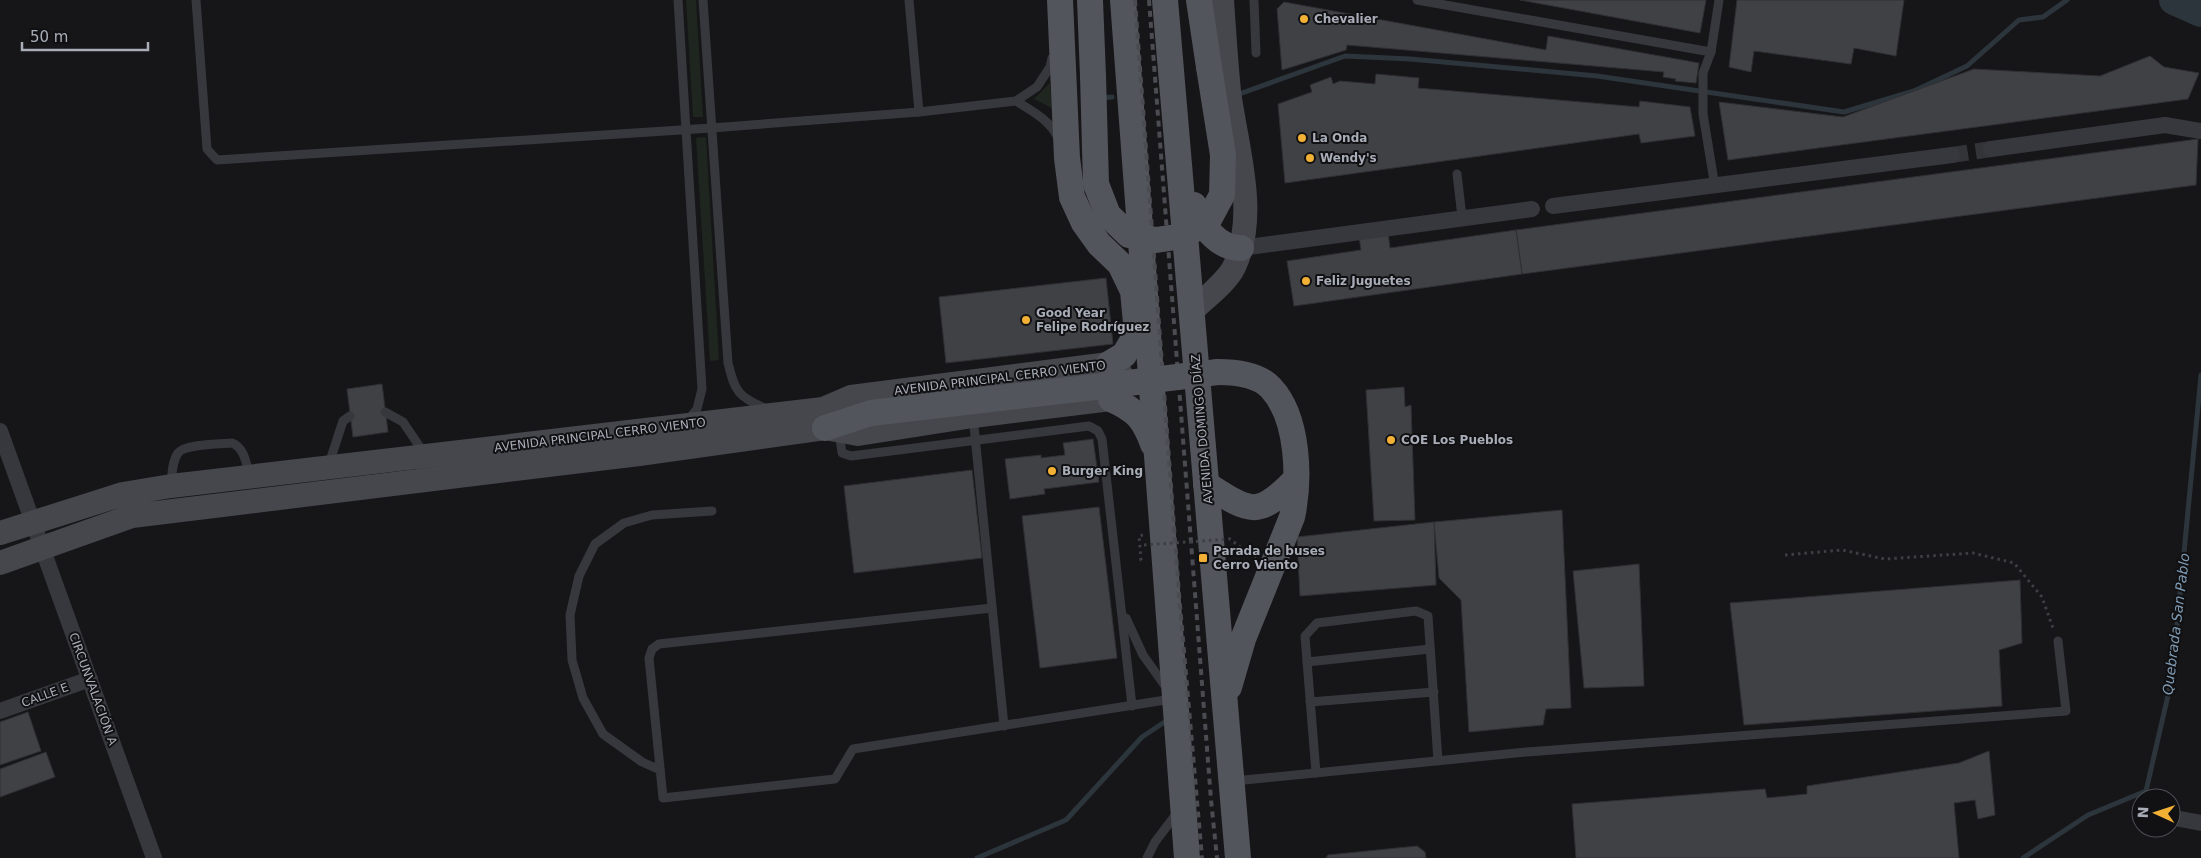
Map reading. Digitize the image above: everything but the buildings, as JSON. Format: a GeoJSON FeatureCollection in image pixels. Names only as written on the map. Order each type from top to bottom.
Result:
{"type":"FeatureCollection","features":[{"type":"Feature","properties":{"kind":"main road"},"geometry":{"type":"LineString","coordinates":[[1090,0],[1096,184],[1108,215],[1129,235],[1156,240],[1183,236],[1208,221],[1222,195],[1223,156],[1199,0]]}},
{"type":"Feature","properties":{"kind":"main road"},"geometry":{"type":"LineString","coordinates":[[1123,0],[1187,858]]}},
{"type":"Feature","properties":{"kind":"main road","name":"AVENIDA DOMINGO DÍAZ"},"geometry":{"type":"LineString","coordinates":[[1165,0],[1176,151],[1192,310],[1238,858]]}},
{"type":"Feature","properties":{"kind":"main road"},"geometry":{"type":"LineString","coordinates":[[1060,12],[1067,158],[1072,197],[1084,223],[1099,244],[1120,264],[1133,291],[1145,423],[1157,456]]}},
{"type":"Feature","properties":{"kind":"main road"},"geometry":{"type":"LineString","coordinates":[[1176,151],[1198,216],[1220,244],[1231,248],[1241,248]]}},
{"type":"Feature","properties":{"kind":"main road"},"geometry":{"type":"LineString","coordinates":[[1111,383],[1137,333]]}},
{"type":"Feature","properties":{"kind":"main road"},"geometry":{"type":"LineString","coordinates":[[829,422],[871,413],[1111,383],[1218,372],[1240,373],[1256,378],[1271,387],[1284,406],[1291,427],[1296,455],[1296,501],[1292,517],[1243,639],[1225,702]]}},
{"type":"Feature","properties":{"kind":"main road"},"geometry":{"type":"LineString","coordinates":[[1111,383],[1128,407],[1145,423]]}},
{"type":"Feature","properties":{"kind":"main road"},"geometry":{"type":"LineString","coordinates":[[1206,484],[1236,503],[1248,507],[1266,506],[1295,480]]}},
{"type":"Feature","properties":{"kind":"street"},"geometry":{"type":"LineString","coordinates":[[1192,310],[1233,269],[1241,248],[1244,201],[1229,90],[1222,0]]}},
{"type":"Feature","properties":{"kind":"street"},"geometry":{"type":"LineString","coordinates":[[1992,149],[2165,125],[2201,131]]}},
{"type":"Feature","properties":{"kind":"street"},"geometry":{"type":"LineString","coordinates":[[1553,206],[1952,155]]}},
{"type":"Feature","properties":{"kind":"street"},"geometry":{"type":"LineString","coordinates":[[1241,248],[1532,209]]}},
{"type":"Feature","properties":{"kind":"street","name":"AVENIDA PRINCIPAL CERRO VIENTO"},"geometry":{"type":"LineString","coordinates":[[0,532],[123,494],[171,486],[777,413],[829,422],[858,434],[973,416],[1111,383]]}},
{"type":"Feature","properties":{"kind":"street","name":"AVENIDA PRINCIPAL CERRO VIENTO"},"geometry":{"type":"LineString","coordinates":[[0,563],[132,516],[639,454],[829,422],[851,397],[1111,383]]}},
{"type":"Feature","properties":{"kind":"street","name":"CIRCUNVALACIÓN A"},"geometry":{"type":"LineString","coordinates":[[0,431],[154,858]]}},
{"type":"Feature","properties":{"kind":"street","name":"CALLE E"},"geometry":{"type":"LineString","coordinates":[[0,712],[90,679]]}},
{"type":"Feature","properties":{"kind":"street"},"geometry":{"type":"LineString","coordinates":[[2181,818],[2201,824]]}},
{"type":"Feature","properties":{"kind":"lane"},"geometry":{"type":"LineString","coordinates":[[196,0],[208,149],[217,160],[686,130],[918,112],[1016,101],[1037,87],[1050,67],[1060,12]]}},
{"type":"Feature","properties":{"kind":"lane"},"geometry":{"type":"LineString","coordinates":[[678,0],[702,389],[697,409],[684,425]]}},
{"type":"Feature","properties":{"kind":"lane"},"geometry":{"type":"LineString","coordinates":[[703,0],[728,362],[734,386],[750,402],[777,413]]}},
{"type":"Feature","properties":{"kind":"lane"},"geometry":{"type":"LineString","coordinates":[[909,0],[918,112]]}},
{"type":"Feature","properties":{"kind":"lane"},"geometry":{"type":"LineString","coordinates":[[1254,0],[1256,54]]}},
{"type":"Feature","properties":{"kind":"lane"},"geometry":{"type":"LineString","coordinates":[[1417,0],[1711,52]]}},
{"type":"Feature","properties":{"kind":"lane"},"geometry":{"type":"LineString","coordinates":[[1715,186],[1703,114],[1703,73],[1711,52],[1719,0]]}},
{"type":"Feature","properties":{"kind":"lane"},"geometry":{"type":"LineString","coordinates":[[1016,101],[1040,116],[1056,132],[1067,158]]}},
{"type":"Feature","properties":{"kind":"lane"},"geometry":{"type":"LineString","coordinates":[[1457,174],[1462,217]]}},
{"type":"Feature","properties":{"kind":"lane"},"geometry":{"type":"LineString","coordinates":[[385,412],[403,422],[425,456]]}},
{"type":"Feature","properties":{"kind":"lane"},"geometry":{"type":"LineString","coordinates":[[328,467],[343,420],[350,416]]}},
{"type":"Feature","properties":{"kind":"lane"},"geometry":{"type":"LineString","coordinates":[[973,416],[1004,726]]}},
{"type":"Feature","properties":{"kind":"lane"},"geometry":{"type":"LineString","coordinates":[[829,422],[842,453],[846,456],[1089,426],[1098,431],[1102,440],[1132,706]]}},
{"type":"Feature","properties":{"kind":"lane"},"geometry":{"type":"LineString","coordinates":[[171,486],[174,461],[178,453],[186,448],[232,443],[238,445],[242,449],[250,476]]}},
{"type":"Feature","properties":{"kind":"lane"},"geometry":{"type":"LineString","coordinates":[[660,770],[642,762],[603,734],[587,705],[572,660],[570,615],[579,576],[595,544],[624,523],[652,516],[712,510]]}},
{"type":"Feature","properties":{"kind":"lane"},"geometry":{"type":"LineString","coordinates":[[992,608],[659,644],[652,649],[649,658],[663,798],[834,779],[853,749],[1175,699],[1143,655],[1121,606]]}},
{"type":"Feature","properties":{"kind":"lane"},"geometry":{"type":"LineString","coordinates":[[1316,773],[1305,636],[1317,623],[1416,611],[1428,616],[1438,761]]}},
{"type":"Feature","properties":{"kind":"lane"},"geometry":{"type":"LineString","coordinates":[[1232,781],[1438,761],[2066,711],[2058,641]]}},
{"type":"Feature","properties":{"kind":"lane"},"geometry":{"type":"LineString","coordinates":[[1307,662],[1430,649]]}},
{"type":"Feature","properties":{"kind":"lane"},"geometry":{"type":"LineString","coordinates":[[1310,702],[1434,692]]}},
{"type":"Feature","properties":{"kind":"lane"},"geometry":{"type":"LineString","coordinates":[[1147,858],[1155,842],[1182,806]]}},
{"type":"Feature","properties":{"kind":"path"},"geometry":{"type":"LineString","coordinates":[[1144,545],[1230,539],[1271,572]]}},
{"type":"Feature","properties":{"kind":"path"},"geometry":{"type":"LineString","coordinates":[[1785,556],[1842,550],[1885,559],[1972,553],[2014,563],[2042,597],[2058,641]]}},
{"type":"Feature","properties":{"kind":"shaded area"},"geometry":{"type":"Polygon","coordinates":[[[686,0],[696,0],[703,117],[693,117],[686,0]]]}},
{"type":"Feature","properties":{"kind":"shaded area"},"geometry":{"type":"Polygon","coordinates":[[[1050,83],[1052,108],[1034,99],[1050,83]]]}},
{"type":"Feature","properties":{"kind":"shaded area"},"geometry":{"type":"Polygon","coordinates":[[[706,137],[719,360],[710,361],[696,138],[706,137]]]}},
{"type":"Feature","properties":{"kind":"waterway"},"geometry":{"type":"LineString","coordinates":[[1242,93],[1345,56],[1410,59],[1597,76],[1844,112],[1914,91],[1967,66],[2019,20],[2043,17],[2067,0]]}},
{"type":"Feature","properties":{"kind":"waterway"},"geometry":{"type":"LineString","coordinates":[[2174,0],[2201,12]]}},
{"type":"Feature","properties":{"kind":"waterway"},"geometry":{"type":"LineString","coordinates":[[1102,98],[1112,97]]}},
{"type":"Feature","properties":{"kind":"waterway","name":"Quebrada San Pablo"},"geometry":{"type":"LineString","coordinates":[[2023,858],[2088,815],[2146,791],[2172,678],[2201,375]]}},
{"type":"Feature","properties":{"kind":"waterway"},"geometry":{"type":"LineString","coordinates":[[977,858],[1066,820],[1142,737],[1163,723]]}},
{"type":"Feature","properties":{"kind":"tunnel"},"geometry":{"type":"LineString","coordinates":[[1952,155],[1991,149]]}},
{"type":"Feature","properties":{"kind":"railway"},"geometry":{"type":"LineString","coordinates":[[1135,0],[1179,594],[1202,858]]}},
{"type":"Feature","properties":{"kind":"railway"},"geometry":{"type":"LineString","coordinates":[[1149,0],[1217,858]]}},
{"type":"Feature","properties":{"kind":"place","name":"Chevalier"},"geometry":{"type":"Point","coordinates":[1304,19]}},
{"type":"Feature","properties":{"kind":"place","name":"La Onda"},"geometry":{"type":"Point","coordinates":[1302,138]}},
{"type":"Feature","properties":{"kind":"place","name":"Wendy's"},"geometry":{"type":"Point","coordinates":[1310,158]}},
{"type":"Feature","properties":{"kind":"place","name":"Feliz Juguetes"},"geometry":{"type":"Point","coordinates":[1306,281]}},
{"type":"Feature","properties":{"kind":"place","name":"Good Year Felipe Rodríguez"},"geometry":{"type":"Point","coordinates":[1026,320]}},
{"type":"Feature","properties":{"kind":"place","name":"COE Los Pueblos"},"geometry":{"type":"Point","coordinates":[1391,440]}},
{"type":"Feature","properties":{"kind":"place","name":"Burger King"},"geometry":{"type":"Point","coordinates":[1052,471]}},
{"type":"Feature","properties":{"kind":"place","name":"Parada de buses Cerro Viento"},"geometry":{"type":"Point","coordinates":[1203,558]}}]}
